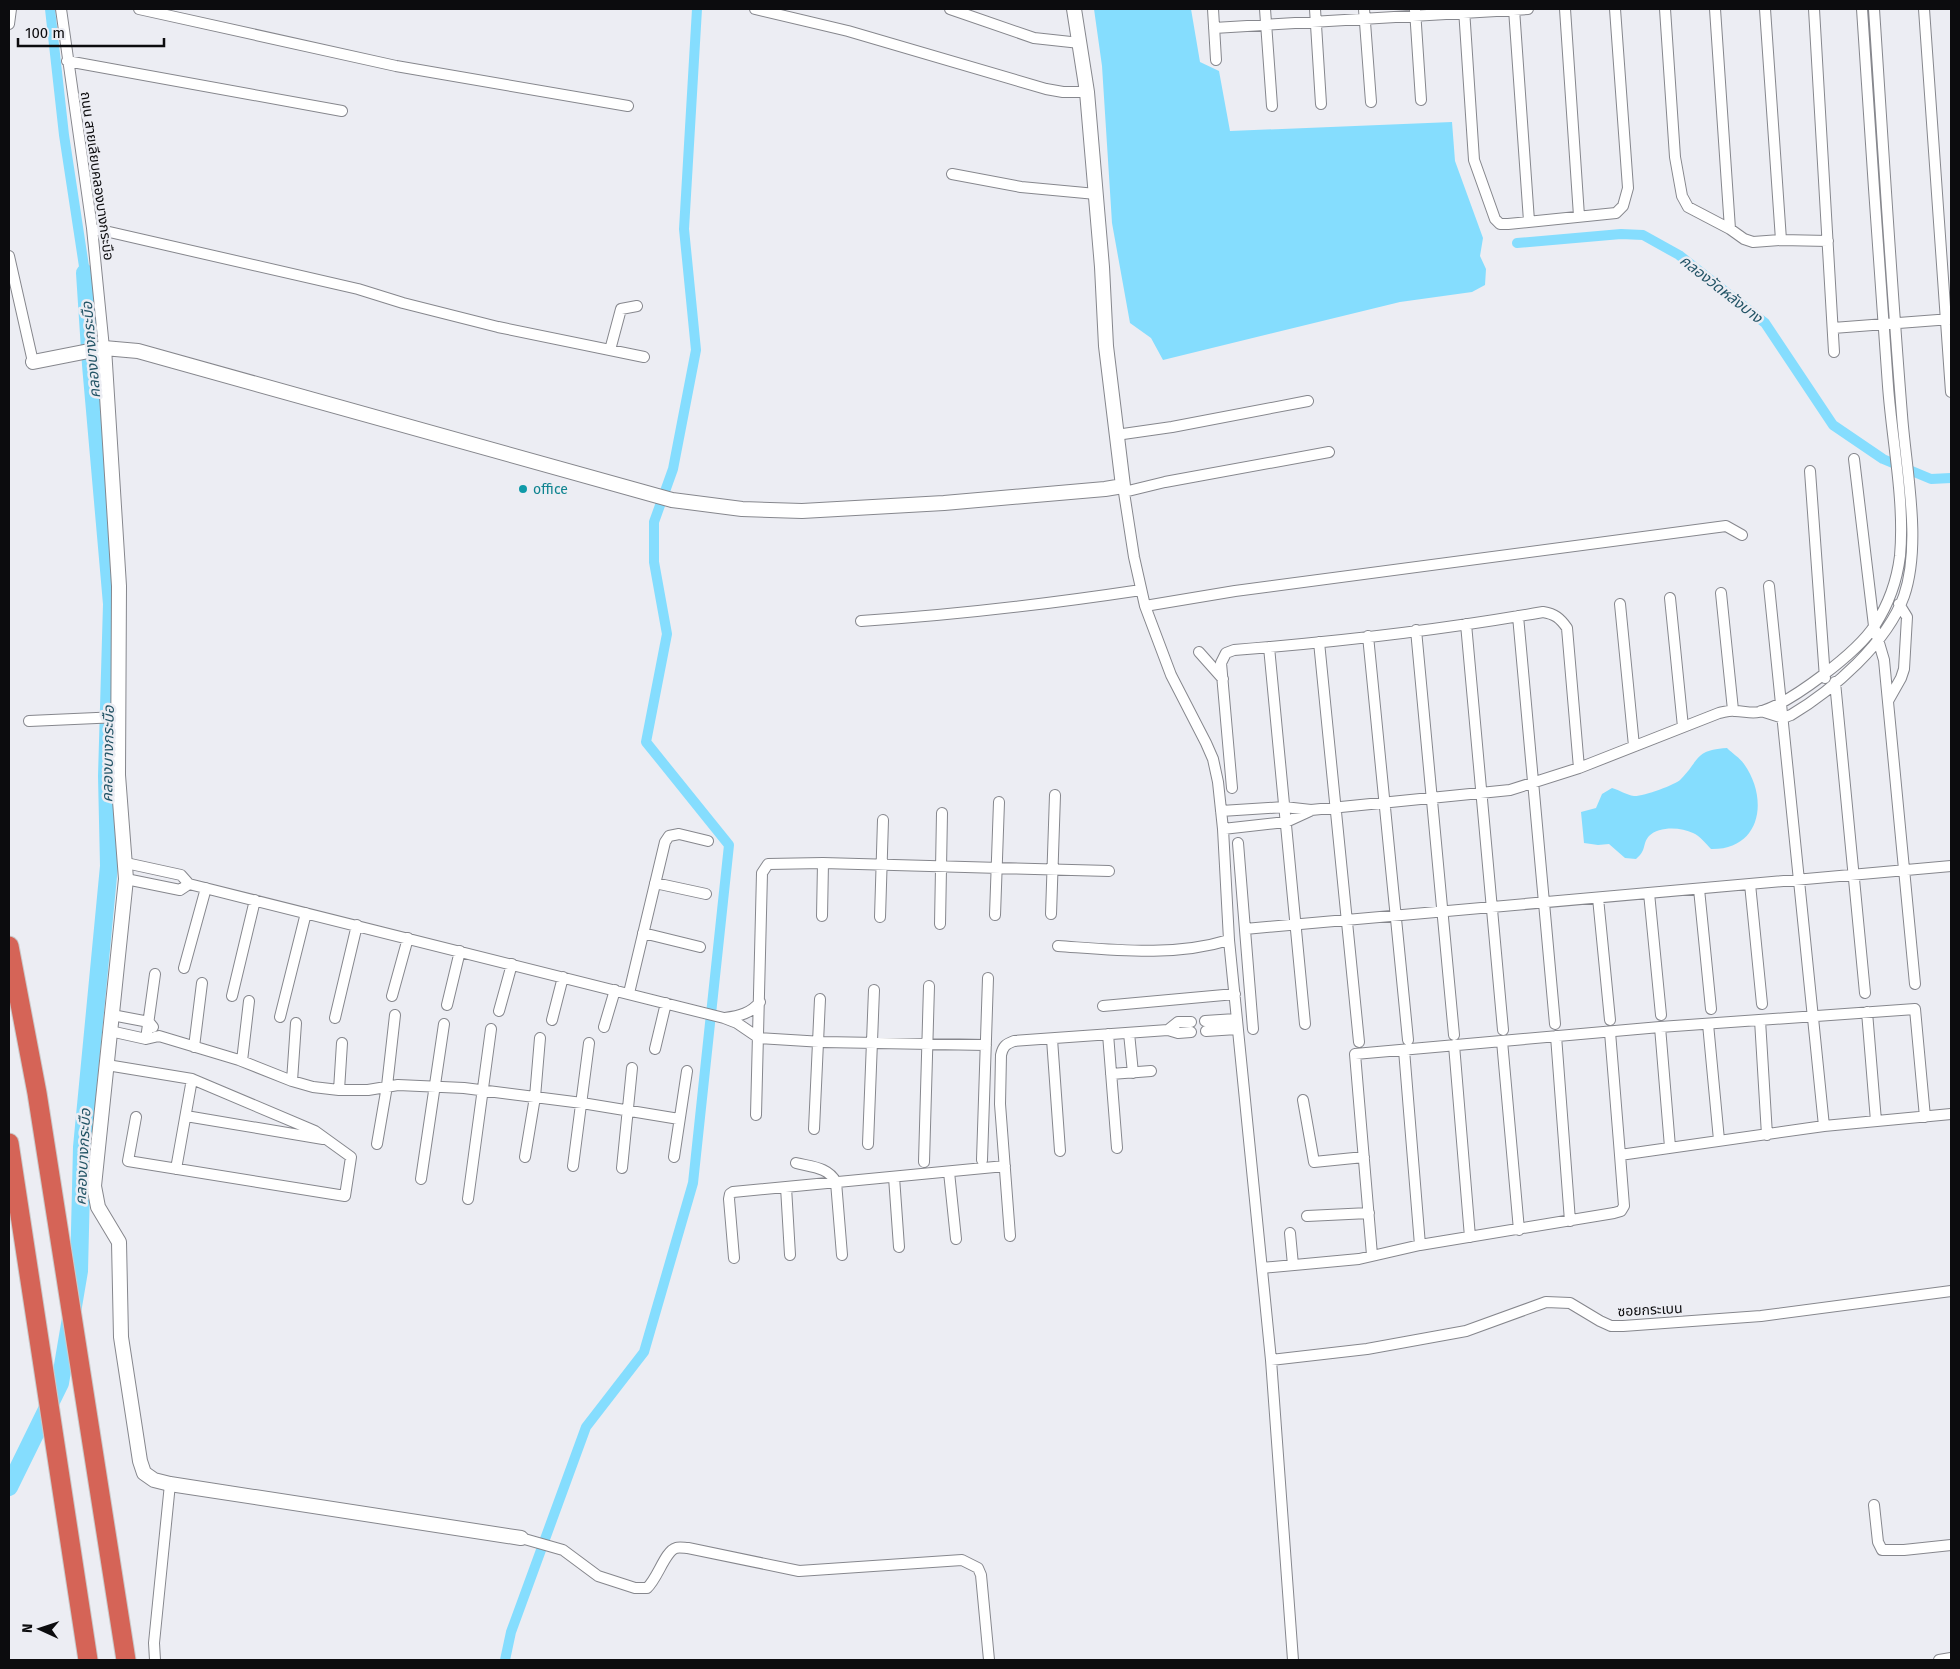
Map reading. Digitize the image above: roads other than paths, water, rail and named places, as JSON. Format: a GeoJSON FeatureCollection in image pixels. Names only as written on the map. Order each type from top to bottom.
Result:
{"type":"FeatureCollection","features":[{"type":"Feature","properties":{"kind":"highway"},"geometry":{"type":"LineString","coordinates":[[9,946],[31,1056],[126,1660]]}},
{"type":"Feature","properties":{"kind":"highway"},"geometry":{"type":"LineString","coordinates":[[9,1143],[88,1660]]}},
{"type":"Feature","properties":{"kind":"street"},"geometry":{"type":"LineString","coordinates":[[9,24],[11,9]]}},
{"type":"Feature","properties":{"kind":"street","name":"ถนน สายเลียบคลองบางกระบือ"},"geometry":{"type":"LineString","coordinates":[[61,9],[92,228],[104,348]]}},
{"type":"Feature","properties":{"kind":"street"},"geometry":{"type":"LineString","coordinates":[[139,9],[396,66],[628,106]]}},
{"type":"Feature","properties":{"kind":"street"},"geometry":{"type":"LineString","coordinates":[[755,9],[848,31],[1046,89],[1063,92],[1087,92]]}},
{"type":"Feature","properties":{"kind":"street"},"geometry":{"type":"LineString","coordinates":[[950,9],[1034,38],[1080,43]]}},
{"type":"Feature","properties":{"kind":"street"},"geometry":{"type":"LineString","coordinates":[[1074,9],[1087,92],[1106,346],[1116,435],[1123,489],[1141,590],[1145,606],[1171,675],[1210,751],[1218,782],[1228,940],[1271,1360],[1293,1660]]}},
{"type":"Feature","properties":{"kind":"street"},"geometry":{"type":"LineString","coordinates":[[1213,9],[1216,60]]}},
{"type":"Feature","properties":{"kind":"street"},"geometry":{"type":"LineString","coordinates":[[1265,9],[1272,106]]}},
{"type":"Feature","properties":{"kind":"street"},"geometry":{"type":"LineString","coordinates":[[1315,9],[1321,104]]}},
{"type":"Feature","properties":{"kind":"street"},"geometry":{"type":"LineString","coordinates":[[1514,9],[1529,221]]}},
{"type":"Feature","properties":{"kind":"street"},"geometry":{"type":"LineString","coordinates":[[1214,28],[1316,22],[1365,14],[1528,9]]}},
{"type":"Feature","properties":{"kind":"street"},"geometry":{"type":"LineString","coordinates":[[1565,9],[1579,216]]}},
{"type":"Feature","properties":{"kind":"street"},"geometry":{"type":"LineString","coordinates":[[1464,11],[1474,160],[1495,219],[1500,224],[1508,224],[1616,213],[1623,206],[1628,188],[1615,9]]}},
{"type":"Feature","properties":{"kind":"street"},"geometry":{"type":"LineString","coordinates":[[1665,9],[1675,157],[1682,196],[1688,207],[1730,229],[1744,239],[1753,242],[1781,240],[1828,241]]}},
{"type":"Feature","properties":{"kind":"street"},"geometry":{"type":"LineString","coordinates":[[1715,9],[1730,229]]}},
{"type":"Feature","properties":{"kind":"street"},"geometry":{"type":"LineString","coordinates":[[1765,9],[1781,240]]}},
{"type":"Feature","properties":{"kind":"street"},"geometry":{"type":"LineString","coordinates":[[1814,9],[1834,352]]}},
{"type":"Feature","properties":{"kind":"street"},"geometry":{"type":"LineString","coordinates":[[1762,711],[1783,718],[1799,710],[1831,685],[1879,640],[1900,604],[1908,579],[1912,557],[1912,524],[1904,494],[1890,416],[1862,9]]}},
{"type":"Feature","properties":{"kind":"street"},"geometry":{"type":"LineString","coordinates":[[1221,811],[1284,807],[1310,810],[1510,790],[1579,768],[1719,713],[1733,710],[1752,713],[1781,704],[1792,698],[1825,672],[1858,644],[1874,626],[1895,580],[1900,557],[1900,524],[1904,494],[1902,415],[1874,9]]}},
{"type":"Feature","properties":{"kind":"street"},"geometry":{"type":"LineString","coordinates":[[1924,9],[1948,319],[1951,392]]}},
{"type":"Feature","properties":{"kind":"street"},"geometry":{"type":"LineString","coordinates":[[1415,12],[1421,100]]}},
{"type":"Feature","properties":{"kind":"street"},"geometry":{"type":"LineString","coordinates":[[1365,14],[1371,102]]}},
{"type":"Feature","properties":{"kind":"street"},"geometry":{"type":"LineString","coordinates":[[67,61],[342,111]]}},
{"type":"Feature","properties":{"kind":"street"},"geometry":{"type":"LineString","coordinates":[[1872,161],[1884,158]]}},
{"type":"Feature","properties":{"kind":"street"},"geometry":{"type":"LineString","coordinates":[[952,174],[1021,187],[1096,194]]}},
{"type":"Feature","properties":{"kind":"street"},"geometry":{"type":"LineString","coordinates":[[92,228],[358,289],[411,306],[498,327],[644,357]]}},
{"type":"Feature","properties":{"kind":"street"},"geometry":{"type":"LineString","coordinates":[[9,256],[33,362],[104,348],[138,351],[672,500],[742,509],[802,511],[944,503],[1123,489],[1330,452]]}},
{"type":"Feature","properties":{"kind":"street"},"geometry":{"type":"LineString","coordinates":[[610,350],[621,309],[637,306]]}},
{"type":"Feature","properties":{"kind":"street"},"geometry":{"type":"LineString","coordinates":[[1833,328],[1948,319]]}},
{"type":"Feature","properties":{"kind":"street"},"geometry":{"type":"LineString","coordinates":[[104,348],[119,586],[118,775],[126,878],[94,1186],[98,1207],[120,1242],[121,1337],[140,1461],[144,1473],[154,1480],[170,1484],[521,1538],[563,1550],[598,1576],[635,1588],[647,1588],[654,1582],[668,1553],[676,1548],[688,1548],[799,1570],[962,1560],[978,1568],[981,1575],[989,1660]]}},
{"type":"Feature","properties":{"kind":"street"},"geometry":{"type":"LineString","coordinates":[[1889,402],[1901,400]]}},
{"type":"Feature","properties":{"kind":"street"},"geometry":{"type":"LineString","coordinates":[[1116,435],[1172,427],[1308,401]]}},
{"type":"Feature","properties":{"kind":"street"},"geometry":{"type":"LineString","coordinates":[[1854,459],[1874,626],[1884,660],[1905,870],[1914,984]]}},
{"type":"Feature","properties":{"kind":"street"},"geometry":{"type":"LineString","coordinates":[[1810,471],[1825,672],[1831,685],[1854,875],[1865,994]]}},
{"type":"Feature","properties":{"kind":"street"},"geometry":{"type":"LineString","coordinates":[[1900,524],[1912,524]]}},
{"type":"Feature","properties":{"kind":"street"},"geometry":{"type":"LineString","coordinates":[[1145,606],[1236,591],[1726,526],[1742,535]]}},
{"type":"Feature","properties":{"kind":"street"},"geometry":{"type":"LineString","coordinates":[[1769,586],[1824,1126]]}},
{"type":"Feature","properties":{"kind":"street"},"geometry":{"type":"LineString","coordinates":[[862,621],[981,611],[1141,590]]}},
{"type":"Feature","properties":{"kind":"street"},"geometry":{"type":"LineString","coordinates":[[1721,593],[1733,710]]}},
{"type":"Feature","properties":{"kind":"street"},"geometry":{"type":"LineString","coordinates":[[1670,598],[1683,727]]}},
{"type":"Feature","properties":{"kind":"street"},"geometry":{"type":"LineString","coordinates":[[1620,604],[1634,746]]}},
{"type":"Feature","properties":{"kind":"street"},"geometry":{"type":"LineString","coordinates":[[1888,701],[1904,669],[1907,616],[1900,604]]}},
{"type":"Feature","properties":{"kind":"street"},"geometry":{"type":"LineString","coordinates":[[1232,788],[1221,663],[1226,653],[1234,650],[1319,642],[1466,624],[1543,612],[1554,614],[1560,618],[1567,628],[1579,768]]}},
{"type":"Feature","properties":{"kind":"street"},"geometry":{"type":"LineString","coordinates":[[1518,616],[1556,1024]]}},
{"type":"Feature","properties":{"kind":"street"},"geometry":{"type":"LineString","coordinates":[[1466,624],[1519,1230]]}},
{"type":"Feature","properties":{"kind":"street"},"geometry":{"type":"LineString","coordinates":[[1416,630],[1454,1040],[1470,1237]]}},
{"type":"Feature","properties":{"kind":"street"},"geometry":{"type":"LineString","coordinates":[[1368,636],[1408,1040]]}},
{"type":"Feature","properties":{"kind":"street"},"geometry":{"type":"LineString","coordinates":[[1319,642],[1358,1042]]}},
{"type":"Feature","properties":{"kind":"street"},"geometry":{"type":"LineString","coordinates":[[1269,647],[1306,1024]]}},
{"type":"Feature","properties":{"kind":"street"},"geometry":{"type":"LineString","coordinates":[[1199,652],[1223,679]]}},
{"type":"Feature","properties":{"kind":"street"},"geometry":{"type":"LineString","coordinates":[[29,721],[117,718]]}},
{"type":"Feature","properties":{"kind":"street"},"geometry":{"type":"LineString","coordinates":[[1051,914],[1055,795]]}},
{"type":"Feature","properties":{"kind":"street"},"geometry":{"type":"LineString","coordinates":[[995,914],[999,802]]}},
{"type":"Feature","properties":{"kind":"street"},"geometry":{"type":"LineString","coordinates":[[1222,829],[1286,822],[1310,810]]}},
{"type":"Feature","properties":{"kind":"street"},"geometry":{"type":"LineString","coordinates":[[940,924],[942,813]]}},
{"type":"Feature","properties":{"kind":"street"},"geometry":{"type":"LineString","coordinates":[[880,917],[883,820]]}},
{"type":"Feature","properties":{"kind":"street"},"geometry":{"type":"LineString","coordinates":[[629,993],[665,842],[669,836],[679,834],[708,841]]}},
{"type":"Feature","properties":{"kind":"street"},"geometry":{"type":"LineString","coordinates":[[1238,843],[1254,1030]]}},
{"type":"Feature","properties":{"kind":"street"},"geometry":{"type":"LineString","coordinates":[[756,1115],[762,873],[768,864],[774,862],[881,864],[1109,871]]}},
{"type":"Feature","properties":{"kind":"street"},"geometry":{"type":"LineString","coordinates":[[126,863],[181,875],[190,884],[696,1010],[724,1018],[749,1030],[759,1038],[818,1042],[986,1045]]}},
{"type":"Feature","properties":{"kind":"street"},"geometry":{"type":"LineString","coordinates":[[822,916],[823,863]]}},
{"type":"Feature","properties":{"kind":"street"},"geometry":{"type":"LineString","coordinates":[[1245,929],[1951,866]]}},
{"type":"Feature","properties":{"kind":"street"},"geometry":{"type":"LineString","coordinates":[[126,878],[180,890],[190,884]]}},
{"type":"Feature","properties":{"kind":"street"},"geometry":{"type":"LineString","coordinates":[[655,883],[706,894]]}},
{"type":"Feature","properties":{"kind":"street"},"geometry":{"type":"LineString","coordinates":[[1750,884],[1762,1004]]}},
{"type":"Feature","properties":{"kind":"street"},"geometry":{"type":"LineString","coordinates":[[184,968],[206,888]]}},
{"type":"Feature","properties":{"kind":"street"},"geometry":{"type":"LineString","coordinates":[[1699,889],[1711,1009]]}},
{"type":"Feature","properties":{"kind":"street"},"geometry":{"type":"LineString","coordinates":[[1649,893],[1661,1014]]}},
{"type":"Feature","properties":{"kind":"street"},"geometry":{"type":"LineString","coordinates":[[1598,898],[1610,1020]]}},
{"type":"Feature","properties":{"kind":"street"},"geometry":{"type":"LineString","coordinates":[[232,996],[255,900]]}},
{"type":"Feature","properties":{"kind":"street"},"geometry":{"type":"LineString","coordinates":[[280,1017],[306,913]]}},
{"type":"Feature","properties":{"kind":"street"},"geometry":{"type":"LineString","coordinates":[[334,1018],[357,925]]}},
{"type":"Feature","properties":{"kind":"street"},"geometry":{"type":"LineString","coordinates":[[643,933],[700,947]]}},
{"type":"Feature","properties":{"kind":"street"},"geometry":{"type":"LineString","coordinates":[[392,996],[408,938]]}},
{"type":"Feature","properties":{"kind":"street"},"geometry":{"type":"LineString","coordinates":[[1058,946],[1111,950],[1191,949],[1207,947],[1228,940]]}},
{"type":"Feature","properties":{"kind":"street"},"geometry":{"type":"LineString","coordinates":[[447,1005],[460,951]]}},
{"type":"Feature","properties":{"kind":"street"},"geometry":{"type":"LineString","coordinates":[[499,1011],[512,964]]}},
{"type":"Feature","properties":{"kind":"street"},"geometry":{"type":"LineString","coordinates":[[146,1039],[155,974]]}},
{"type":"Feature","properties":{"kind":"street"},"geometry":{"type":"LineString","coordinates":[[552,1020],[563,977]]}},
{"type":"Feature","properties":{"kind":"street"},"geometry":{"type":"LineString","coordinates":[[982,1160],[988,978]]}},
{"type":"Feature","properties":{"kind":"street"},"geometry":{"type":"LineString","coordinates":[[194,1047],[202,983]]}},
{"type":"Feature","properties":{"kind":"street"},"geometry":{"type":"LineString","coordinates":[[924,1162],[929,1044],[929,986]]}},
{"type":"Feature","properties":{"kind":"street"},"geometry":{"type":"LineString","coordinates":[[604,1027],[615,990]]}},
{"type":"Feature","properties":{"kind":"street"},"geometry":{"type":"LineString","coordinates":[[868,1144],[874,990]]}},
{"type":"Feature","properties":{"kind":"street"},"geometry":{"type":"LineString","coordinates":[[1103,1006],[1234,994]]}},
{"type":"Feature","properties":{"kind":"street"},"geometry":{"type":"LineString","coordinates":[[814,1129],[820,999]]}},
{"type":"Feature","properties":{"kind":"street"},"geometry":{"type":"LineString","coordinates":[[242,1061],[249,1001]]}},
{"type":"Feature","properties":{"kind":"street"},"geometry":{"type":"LineString","coordinates":[[724,1018],[738,1016],[753,1010],[760,1002]]}},
{"type":"Feature","properties":{"kind":"street"},"geometry":{"type":"LineString","coordinates":[[655,1049],[666,1003]]}},
{"type":"Feature","properties":{"kind":"street"},"geometry":{"type":"LineString","coordinates":[[1372,1255],[1356,1054],[1404,1050],[1454,1040],[1503,1036],[1556,1036],[1915,1009],[1925,1117]]}},
{"type":"Feature","properties":{"kind":"street"},"geometry":{"type":"LineString","coordinates":[[1867,1012],[1876,1120]]}},
{"type":"Feature","properties":{"kind":"street"},"geometry":{"type":"LineString","coordinates":[[112,1015],[149,1022],[159,1036]]}},
{"type":"Feature","properties":{"kind":"street"},"geometry":{"type":"LineString","coordinates":[[377,1144],[387,1086],[394,1015]]}},
{"type":"Feature","properties":{"kind":"street"},"geometry":{"type":"LineString","coordinates":[[1760,1020],[1767,1135]]}},
{"type":"Feature","properties":{"kind":"street"},"geometry":{"type":"LineString","coordinates":[[1010,1236],[1000,1104],[1001,1055],[1007,1043],[1168,1030],[1178,1022],[1191,1027]]}},
{"type":"Feature","properties":{"kind":"street"},"geometry":{"type":"LineString","coordinates":[[292,1081],[296,1023]]}},
{"type":"Feature","properties":{"kind":"street"},"geometry":{"type":"LineString","coordinates":[[421,1179],[444,1024]]}},
{"type":"Feature","properties":{"kind":"street"},"geometry":{"type":"LineString","coordinates":[[1205,1026],[1237,1024]]}},
{"type":"Feature","properties":{"kind":"street"},"geometry":{"type":"LineString","coordinates":[[1708,1024],[1719,1140]]}},
{"type":"Feature","properties":{"kind":"street"},"geometry":{"type":"LineString","coordinates":[[1660,1027],[1670,1147]]}},
{"type":"Feature","properties":{"kind":"street"},"geometry":{"type":"LineString","coordinates":[[468,1199],[491,1029]]}},
{"type":"Feature","properties":{"kind":"street"},"geometry":{"type":"LineString","coordinates":[[110,1031],[146,1039],[159,1036],[242,1061],[292,1081],[313,1087],[338,1090],[368,1090],[387,1086],[436,1086],[484,1090],[679,1118]]}},
{"type":"Feature","properties":{"kind":"street"},"geometry":{"type":"LineString","coordinates":[[1262,1268],[1359,1259],[1420,1245],[1519,1230],[1621,1211],[1624,1206],[1610,1032]]}},
{"type":"Feature","properties":{"kind":"street"},"geometry":{"type":"LineString","coordinates":[[1129,1033],[1133,1072]]}},
{"type":"Feature","properties":{"kind":"street"},"geometry":{"type":"LineString","coordinates":[[1108,1034],[1116,1148]]}},
{"type":"Feature","properties":{"kind":"street"},"geometry":{"type":"LineString","coordinates":[[1556,1036],[1570,1221]]}},
{"type":"Feature","properties":{"kind":"street"},"geometry":{"type":"LineString","coordinates":[[525,1157],[535,1098],[540,1038]]}},
{"type":"Feature","properties":{"kind":"street"},"geometry":{"type":"LineString","coordinates":[[1052,1039],[1060,1151]]}},
{"type":"Feature","properties":{"kind":"street"},"geometry":{"type":"LineString","coordinates":[[338,1090],[342,1043]]}},
{"type":"Feature","properties":{"kind":"street"},"geometry":{"type":"LineString","coordinates":[[573,1166],[589,1043]]}},
{"type":"Feature","properties":{"kind":"street"},"geometry":{"type":"LineString","coordinates":[[1404,1050],[1420,1245]]}},
{"type":"Feature","properties":{"kind":"street"},"geometry":{"type":"LineString","coordinates":[[107,1066],[192,1079],[315,1131],[351,1157],[345,1196],[128,1161],[136,1117]]}},
{"type":"Feature","properties":{"kind":"street"},"geometry":{"type":"LineString","coordinates":[[622,1168],[632,1068]]}},
{"type":"Feature","properties":{"kind":"street"},"geometry":{"type":"LineString","coordinates":[[674,1157],[679,1137],[679,1118],[687,1071]]}},
{"type":"Feature","properties":{"kind":"street"},"geometry":{"type":"LineString","coordinates":[[1111,1074],[1151,1071]]}},
{"type":"Feature","properties":{"kind":"street"},"geometry":{"type":"LineString","coordinates":[[176,1169],[192,1079]]}},
{"type":"Feature","properties":{"kind":"street"},"geometry":{"type":"LineString","coordinates":[[1303,1100],[1314,1162],[1364,1157]]}},
{"type":"Feature","properties":{"kind":"street"},"geometry":{"type":"LineString","coordinates":[[1620,1155],[1824,1126],[1951,1114]]}},
{"type":"Feature","properties":{"kind":"street"},"geometry":{"type":"LineString","coordinates":[[186,1116],[330,1140]]}},
{"type":"Feature","properties":{"kind":"street"},"geometry":{"type":"LineString","coordinates":[[796,1163],[825,1170],[830,1173],[836,1182],[842,1254]]}},
{"type":"Feature","properties":{"kind":"street"},"geometry":{"type":"LineString","coordinates":[[734,1258],[730,1194],[733,1192],[1005,1166]]}},
{"type":"Feature","properties":{"kind":"street"},"geometry":{"type":"LineString","coordinates":[[949,1172],[956,1239]]}},
{"type":"Feature","properties":{"kind":"street"},"geometry":{"type":"LineString","coordinates":[[894,1177],[899,1247]]}},
{"type":"Feature","properties":{"kind":"street"},"geometry":{"type":"LineString","coordinates":[[786,1187],[790,1255]]}},
{"type":"Feature","properties":{"kind":"street"},"geometry":{"type":"LineString","coordinates":[[1307,1216],[1369,1213]]}},
{"type":"Feature","properties":{"kind":"street"},"geometry":{"type":"LineString","coordinates":[[1290,1233],[1292,1265]]}},
{"type":"Feature","properties":{"kind":"street","name":"ซอยกระเบน"},"geometry":{"type":"LineString","coordinates":[[1271,1360],[1367,1349],[1466,1331],[1546,1302],[1570,1303],[1611,1326],[1623,1326],[1761,1316],[1951,1291]]}},
{"type":"Feature","properties":{"kind":"street"},"geometry":{"type":"LineString","coordinates":[[155,1660],[154,1642],[170,1484]]}},
{"type":"Feature","properties":{"kind":"street"},"geometry":{"type":"LineString","coordinates":[[1874,1506],[1878,1542],[1882,1550],[1904,1550],[1951,1545]]}},
{"type":"Feature","properties":{"kind":"street"},"geometry":{"type":"LineString","coordinates":[[1939,1660],[1951,1658]]}},
{"type":"Feature","properties":{"kind":"water"},"geometry":{"type":"Polygon","coordinates":[[[1094,9],[1191,9],[1200,62],[1219,71],[1230,131],[1452,122],[1455,161],[1483,238],[1480,256],[1486,269],[1485,285],[1472,292],[1400,302],[1163,360],[1151,338],[1130,323],[1112,223],[1102,66],[1094,9]]]}},
{"type":"Feature","properties":{"kind":"water"},"geometry":{"type":"Polygon","coordinates":[[[1727,748],[1744,764],[1752,778],[1756,792],[1758,807],[1756,820],[1750,832],[1741,841],[1728,847],[1711,849],[1693,833],[1676,829],[1658,830],[1649,836],[1642,853],[1636,859],[1625,858],[1609,844],[1584,843],[1581,812],[1596,808],[1602,794],[1612,788],[1634,796],[1658,790],[1681,779],[1703,754],[1716,749],[1727,748]]]}},
{"type":"Feature","properties":{"kind":"waterway","name":"คลองบางกระบือ"},"geometry":{"type":"LineString","coordinates":[[50,9],[64,135],[85,273]]}},
{"type":"Feature","properties":{"kind":"waterway"},"geometry":{"type":"LineString","coordinates":[[505,1660],[511,1632],[586,1427],[644,1352],[693,1183],[729,845],[646,742],[667,634],[654,562],[654,522],[673,469],[696,350],[684,229],[697,9]]}},
{"type":"Feature","properties":{"kind":"waterway","name":"คลองวัดหลังบาง"},"geometry":{"type":"LineString","coordinates":[[1517,243],[1621,234],[1643,235],[1679,255],[1765,323],[1833,425],[1883,459],[1931,479],[1951,478]]}},
{"type":"Feature","properties":{"kind":"waterway","name":"คลองบางกระบือ"},"geometry":{"type":"LineString","coordinates":[[9,1487],[60,1383],[79,1271],[82,1147],[109,866],[107,776],[112,604],[85,273]]}},
{"type":"Feature","properties":{"kind":"place","name":"office"},"geometry":{"type":"Point","coordinates":[523,489]}}]}
